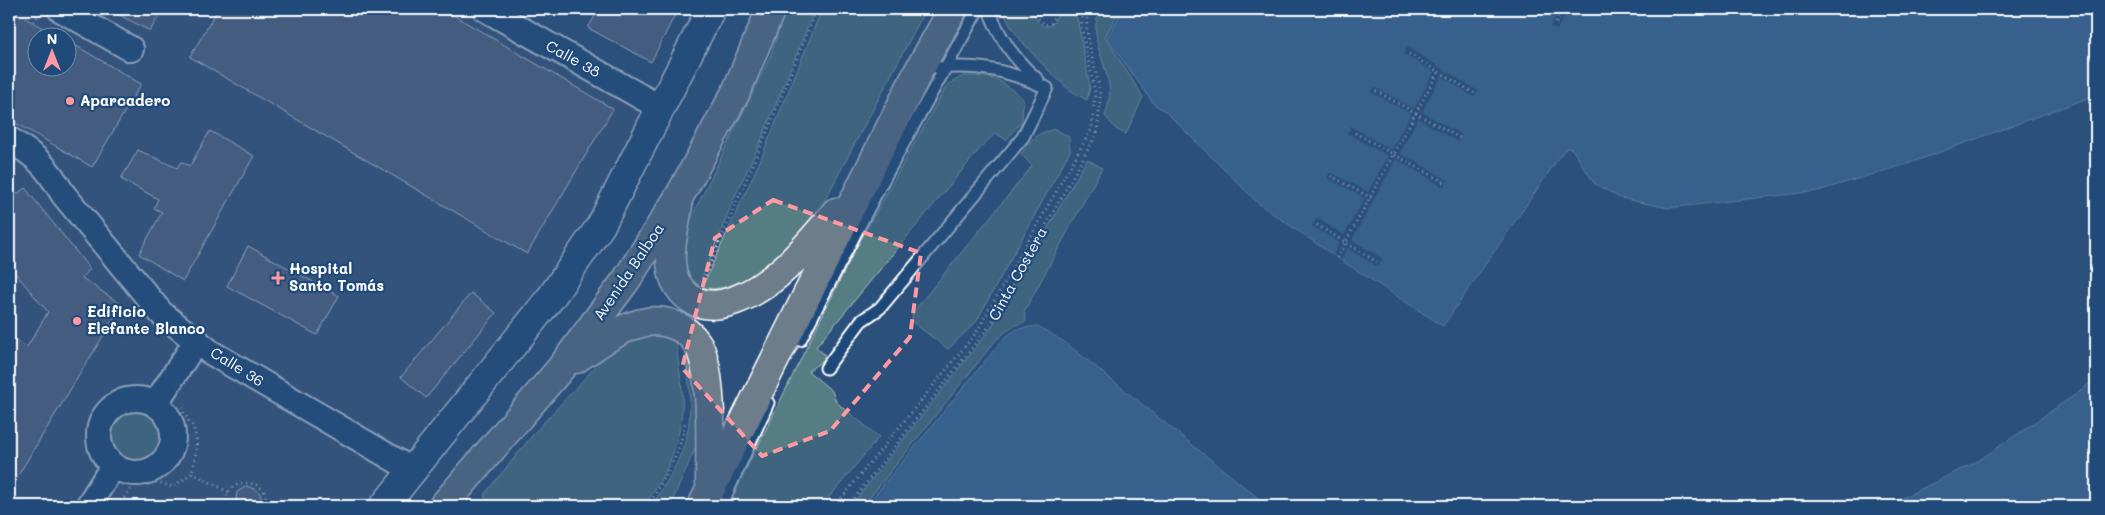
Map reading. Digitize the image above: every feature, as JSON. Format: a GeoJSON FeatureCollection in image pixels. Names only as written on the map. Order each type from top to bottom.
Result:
{"type":"FeatureCollection","features":[{"type":"Feature","properties":{"kind":"highway","name":"Avenida Balboa"},"geometry":{"type":"LineString","coordinates":[[443,506],[561,368],[627,279],[680,195],[736,92],[771,9]]}},
{"type":"Feature","properties":{"kind":"highway"},"geometry":{"type":"LineString","coordinates":[[711,501],[865,177],[932,69],[953,9]]}},
{"type":"Feature","properties":{"kind":"highway"},"geometry":{"type":"LineString","coordinates":[[680,195],[672,247],[672,271],[677,284],[693,300],[714,305],[731,302],[755,290],[784,269],[808,246],[865,177]]}},
{"type":"Feature","properties":{"kind":"highway"},"geometry":{"type":"LineString","coordinates":[[561,368],[626,328],[647,322],[667,322],[687,331],[698,344],[705,368],[710,422],[711,501]]}},
{"type":"Feature","properties":{"kind":"main road"},"geometry":{"type":"LineString","coordinates":[[384,506],[414,471],[552,296],[601,225],[711,9]]}},
{"type":"Feature","properties":{"kind":"street"},"geometry":{"type":"LineString","coordinates":[[60,9],[131,49]]}},
{"type":"Feature","properties":{"kind":"street","name":"Calle 38"},"geometry":{"type":"LineString","coordinates":[[485,9],[661,108]]}},
{"type":"Feature","properties":{"kind":"street","name":"Calle 36"},"geometry":{"type":"LineString","coordinates":[[9,139],[36,156],[54,178],[63,194],[153,305],[210,352],[414,471]]}},
{"type":"Feature","properties":{"kind":"street"},"geometry":{"type":"LineString","coordinates":[[155,404],[197,340]]}},
{"type":"Feature","properties":{"kind":"street"},"geometry":{"type":"LineString","coordinates":[[131,400],[144,400],[155,404],[164,412],[171,426],[173,442],[170,452],[155,468],[144,472],[123,471],[113,466],[105,457],[99,439],[102,421],[109,410],[119,403],[131,400]]}},
{"type":"Feature","properties":{"kind":"street"},"geometry":{"type":"LineString","coordinates":[[88,506],[113,466]]}},
{"type":"Feature","properties":{"kind":"lane"},"geometry":{"type":"LineString","coordinates":[[793,353],[932,69],[978,9]]}},
{"type":"Feature","properties":{"kind":"lane"},"geometry":{"type":"LineString","coordinates":[[989,9],[1005,44],[1024,68],[1047,88]]}},
{"type":"Feature","properties":{"kind":"lane"},"geometry":{"type":"LineString","coordinates":[[932,69],[984,67],[1017,74],[1047,88]]}},
{"type":"Feature","properties":{"kind":"lane"},"geometry":{"type":"LineString","coordinates":[[826,368],[861,321],[880,308],[1016,147],[1023,137],[1047,88]]}},
{"type":"Feature","properties":{"kind":"lane"},"geometry":{"type":"LineString","coordinates":[[711,501],[771,396]]}},
{"type":"Feature","properties":{"kind":"path"},"geometry":{"type":"LineString","coordinates":[[693,300],[770,126],[817,9]]}},
{"type":"Feature","properties":{"kind":"path"},"geometry":{"type":"LineString","coordinates":[[836,506],[976,333],[1092,128],[1095,92],[1081,27],[1082,11],[1061,10],[1057,12],[1051,23],[1045,25],[1038,18],[1040,9]]}},
{"type":"Feature","properties":{"kind":"path","name":"Cinta Costera"},"geometry":{"type":"LineString","coordinates":[[848,506],[991,324],[1097,132],[1100,96],[1087,32],[1088,12],[1090,9]]}},
{"type":"Feature","properties":{"kind":"path"},"geometry":{"type":"LineString","coordinates":[[1556,24],[1564,9]]}},
{"type":"Feature","properties":{"kind":"path"},"geometry":{"type":"LineString","coordinates":[[1408,54],[1474,93]]}},
{"type":"Feature","properties":{"kind":"path"},"geometry":{"type":"LineString","coordinates":[[1337,258],[1438,72]]}},
{"type":"Feature","properties":{"kind":"path"},"geometry":{"type":"LineString","coordinates":[[1376,91],[1460,138]]}},
{"type":"Feature","properties":{"kind":"path"},"geometry":{"type":"LineString","coordinates":[[1355,133],[1444,182]]}},
{"type":"Feature","properties":{"kind":"path"},"geometry":{"type":"LineString","coordinates":[[1331,176],[1371,198]]}},
{"type":"Feature","properties":{"kind":"path"},"geometry":{"type":"LineString","coordinates":[[1317,225],[1378,262]]}},
{"type":"Feature","properties":{"kind":"path"},"geometry":{"type":"LineString","coordinates":[[118,506],[135,483],[151,480],[173,486],[192,473],[197,449],[193,428],[182,410],[181,401]]}},
{"type":"Feature","properties":{"kind":"path"},"geometry":{"type":"LineString","coordinates":[[648,506],[671,468],[682,443],[686,413]]}},
{"type":"Feature","properties":{"kind":"path"},"geometry":{"type":"LineString","coordinates":[[192,473],[229,492]]}},
{"type":"Feature","properties":{"kind":"path"},"geometry":{"type":"LineString","coordinates":[[227,506],[226,502],[229,492],[238,484],[251,482],[262,489],[267,500],[266,506]]}},
{"type":"Feature","properties":{"kind":"path"},"geometry":{"type":"LineString","coordinates":[[479,506],[481,504],[486,506]]}},
{"type":"Feature","properties":{"kind":"path"},"geometry":{"type":"LineString","coordinates":[[594,506],[598,504],[627,506]]}},
{"type":"Feature","properties":{"kind":"highlighted area"},"geometry":{"type":"Polygon","coordinates":[[[773,200],[921,253],[910,337],[830,431],[762,456],[682,368],[715,238],[773,200]]]}},
{"type":"Feature","properties":{"kind":"shaded area","name":"Hospital Santo Tomás"},"geometry":{"type":"Polygon","coordinates":[[[9,9],[485,9],[661,108],[595,221],[500,335],[366,506],[9,506],[9,9]]]}},
{"type":"Feature","properties":{"kind":"shaded area"},"geometry":{"type":"Polygon","coordinates":[[[1123,9],[2096,9],[2096,95],[1913,162],[1818,191],[1668,208],[1620,198],[1594,183],[1572,149],[1567,148],[1443,326],[1333,255],[1259,204],[1166,112],[1154,104],[1107,38],[1123,9]]]}},
{"type":"Feature","properties":{"kind":"shaded area"},"geometry":{"type":"Polygon","coordinates":[[[1038,326],[1066,343],[1268,506],[866,506],[1004,338],[1017,329],[1038,326]]]}},
{"type":"Feature","properties":{"kind":"shaded area"},"geometry":{"type":"Polygon","coordinates":[[[2096,377],[2096,506],[1886,506],[1978,461],[2082,390],[2096,377]]]}},
{"type":"Feature","properties":{"kind":"green space"},"geometry":{"type":"Polygon","coordinates":[[[785,9],[815,9],[699,285],[690,278],[684,269],[683,235],[771,55],[785,9]]]}},
{"type":"Feature","properties":{"kind":"green space"},"geometry":{"type":"Polygon","coordinates":[[[822,9],[926,9],[816,217],[807,230],[788,250],[753,276],[726,287],[714,289],[702,287],[760,161],[822,9]]]}},
{"type":"Feature","properties":{"kind":"green space"},"geometry":{"type":"Polygon","coordinates":[[[1004,9],[1038,9],[1036,12],[1037,20],[1046,27],[1052,24],[1058,15],[1071,15],[1077,18],[1090,87],[1087,100],[1070,90],[1042,64],[1011,27],[1004,9]]]}},
{"type":"Feature","properties":{"kind":"green space"},"geometry":{"type":"Polygon","coordinates":[[[1101,9],[1120,9],[1105,37],[1143,97],[1126,134],[1117,130],[1105,116],[1110,89],[1096,36],[1097,18],[1101,9]]]}},
{"type":"Feature","properties":{"kind":"green space"},"geometry":{"type":"Polygon","coordinates":[[[963,76],[990,78],[1002,82],[1023,99],[1022,121],[1006,140],[996,133],[983,145],[816,347],[824,354],[825,359],[808,371],[832,391],[836,402],[879,437],[822,506],[728,506],[856,248],[947,85],[963,76]]]}},
{"type":"Feature","properties":{"kind":"green space"},"geometry":{"type":"Polygon","coordinates":[[[1055,129],[1069,137],[1070,151],[976,322],[948,349],[912,322],[913,312],[1032,166],[1021,154],[1028,144],[1038,135],[1055,129]]]}},
{"type":"Feature","properties":{"kind":"green space"},"geometry":{"type":"Polygon","coordinates":[[[1087,159],[1102,168],[1024,312],[1026,321],[1010,328],[996,340],[863,506],[851,506],[991,328],[1087,159]]]}},
{"type":"Feature","properties":{"kind":"green space"},"geometry":{"type":"Polygon","coordinates":[[[652,332],[677,339],[682,409],[675,448],[668,466],[644,506],[618,500],[595,500],[582,506],[495,506],[487,502],[484,495],[536,431],[608,353],[626,340],[652,332]]]}},
{"type":"Feature","properties":{"kind":"green space"},"geometry":{"type":"Polygon","coordinates":[[[685,346],[693,369],[701,428],[695,449],[670,506],[652,506],[678,460],[686,440],[690,398],[685,346]]]}},
{"type":"Feature","properties":{"kind":"green space"},"geometry":{"type":"Polygon","coordinates":[[[133,409],[144,411],[153,417],[159,426],[161,437],[159,448],[153,457],[144,463],[133,465],[122,463],[113,457],[107,448],[105,437],[107,426],[113,417],[122,411],[133,409]]]}},
{"type":"Feature","properties":{"kind":"pier"},"geometry":{"type":"Polygon","coordinates":[[[1559,9],[1568,9],[1557,30],[1550,27],[1559,9]]]}},
{"type":"Feature","properties":{"kind":"pier"},"geometry":{"type":"Polygon","coordinates":[[[1407,47],[1478,91],[1474,97],[1441,76],[1422,112],[1462,135],[1458,142],[1418,118],[1400,153],[1448,180],[1444,187],[1396,159],[1352,240],[1383,259],[1378,267],[1347,248],[1341,260],[1333,255],[1339,243],[1312,226],[1317,218],[1344,235],[1365,198],[1327,178],[1330,172],[1368,192],[1388,156],[1347,133],[1351,126],[1391,150],[1411,114],[1371,92],[1375,87],[1414,109],[1434,72],[1403,54],[1407,47]]]}},
{"type":"Feature","properties":{"kind":"building","name":"Aparcadero"},"geometry":{"type":"Polygon","coordinates":[[[9,9],[43,28],[28,28],[28,78],[78,78],[78,47],[141,84],[92,167],[9,119],[9,9]]]}},
{"type":"Feature","properties":{"kind":"building"},"geometry":{"type":"Polygon","coordinates":[[[108,9],[163,9],[150,31],[108,9]]]}},
{"type":"Feature","properties":{"kind":"building"},"geometry":{"type":"Polygon","coordinates":[[[218,9],[443,9],[613,109],[527,254],[190,57],[218,9]]]}},
{"type":"Feature","properties":{"kind":"building"},"geometry":{"type":"Polygon","coordinates":[[[599,9],[678,9],[651,62],[588,28],[599,9]]]}},
{"type":"Feature","properties":{"kind":"building"},"geometry":{"type":"Polygon","coordinates":[[[210,131],[254,156],[183,281],[139,254],[162,212],[154,208],[158,199],[121,179],[138,150],[177,168],[181,162],[190,166],[210,131]]]}},
{"type":"Feature","properties":{"kind":"building","name":"Edificio Elefante Blanco"},"geometry":{"type":"Polygon","coordinates":[[[25,188],[90,269],[82,278],[122,305],[9,490],[9,337],[27,347],[48,312],[9,266],[9,200],[25,188]]]}},
{"type":"Feature","properties":{"kind":"building"},"geometry":{"type":"Polygon","coordinates":[[[248,246],[339,296],[317,335],[227,286],[248,246]]]}},
{"type":"Feature","properties":{"kind":"building"},"geometry":{"type":"Polygon","coordinates":[[[471,293],[496,313],[426,398],[401,377],[471,293]]]}},
{"type":"Feature","properties":{"kind":"building"},"geometry":{"type":"Polygon","coordinates":[[[247,486],[258,491],[261,496],[261,506],[235,506],[237,492],[247,486]]]}},
{"type":"Feature","properties":{"kind":"place","name":"Aparcadero"},"geometry":{"type":"Point","coordinates":[70,101]}},
{"type":"Feature","properties":{"kind":"place","name":"Hospital Santo Tomás"},"geometry":{"type":"Point","coordinates":[278,278]}},
{"type":"Feature","properties":{"kind":"place","name":"Edificio Elefante Blanco"},"geometry":{"type":"Point","coordinates":[77,321]}}]}
